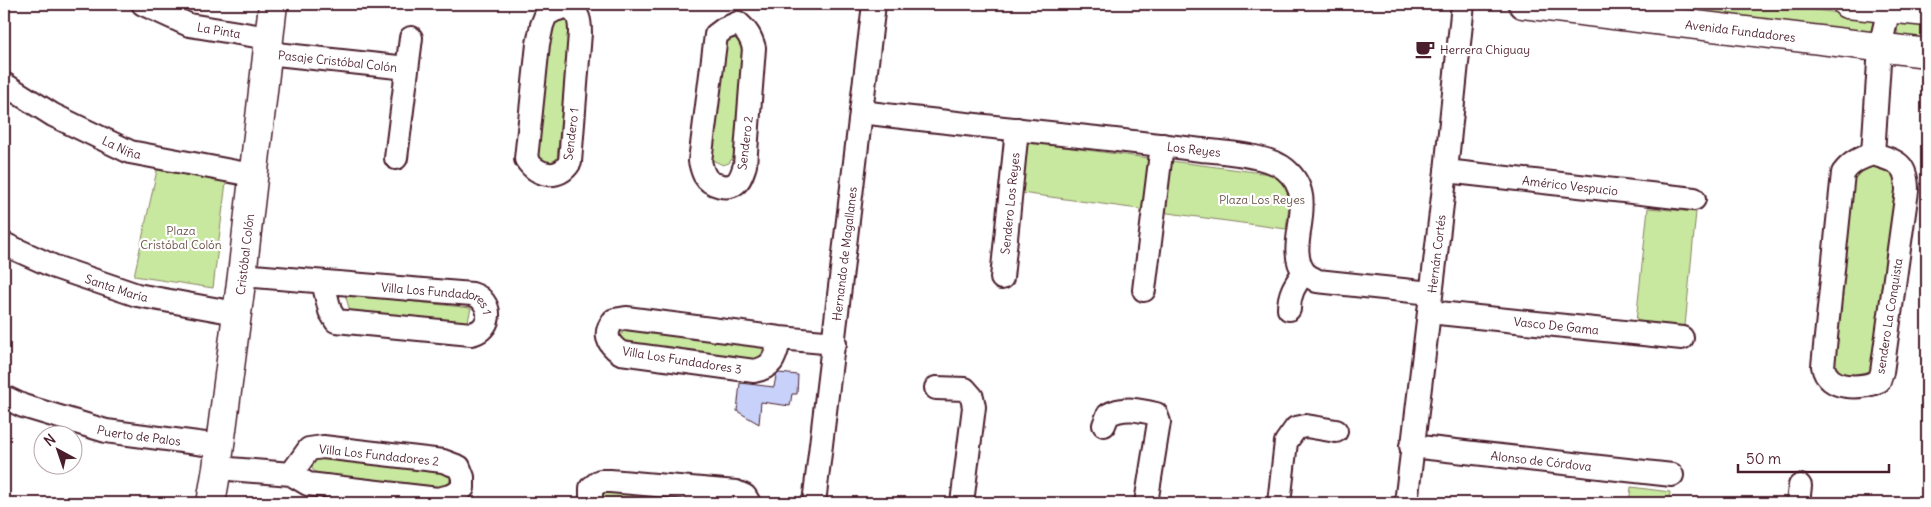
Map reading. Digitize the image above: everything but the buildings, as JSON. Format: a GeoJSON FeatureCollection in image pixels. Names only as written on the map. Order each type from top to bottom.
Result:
{"type":"FeatureCollection","features":[{"type":"Feature","properties":{"kind":"street","name":"La Pinta"},"geometry":{"type":"LineString","coordinates":[[143,4],[189,25],[268,46]]}},
{"type":"Feature","properties":{"kind":"street","name":"Cristóbal Colón"},"geometry":{"type":"LineString","coordinates":[[211,503],[219,457],[242,274],[273,4]]}},
{"type":"Feature","properties":{"kind":"street","name":"Hernando de Magallanes"},"geometry":{"type":"LineString","coordinates":[[814,503],[835,343],[874,4]]}},
{"type":"Feature","properties":{"kind":"street","name":"Hernán Cortés"},"geometry":{"type":"LineString","coordinates":[[1406,503],[1411,446],[1446,171],[1463,4]]}},
{"type":"Feature","properties":{"kind":"street","name":"Avenida Fundadores"},"geometry":{"type":"LineString","coordinates":[[1523,4],[1927,53]]}},
{"type":"Feature","properties":{"kind":"street"},"geometry":{"type":"LineString","coordinates":[[1847,4],[1890,6],[1927,12]]}},
{"type":"Feature","properties":{"kind":"street","name":"Sendero 1"},"geometry":{"type":"LineString","coordinates":[[570,5],[577,12],[580,21],[580,34],[570,162],[566,170],[557,174],[543,173],[530,166],[526,159],[538,44],[546,15],[570,5]]}},
{"type":"Feature","properties":{"kind":"street"},"geometry":{"type":"LineString","coordinates":[[1873,154],[1880,46],[1890,6]]}},
{"type":"Feature","properties":{"kind":"street","name":"Sendero 2"},"geometry":{"type":"LineString","coordinates":[[739,14],[752,39],[754,48],[745,165],[741,177],[735,184],[725,186],[715,184],[705,177],[700,161],[716,35],[739,14]]}},
{"type":"Feature","properties":{"kind":"street","name":"Pasaje Cristóbal Colón"},"geometry":{"type":"LineString","coordinates":[[396,158],[411,38]]}},
{"type":"Feature","properties":{"kind":"street","name":"Pasaje Cristóbal Colón"},"geometry":{"type":"LineString","coordinates":[[268,46],[407,68]]}},
{"type":"Feature","properties":{"kind":"street","name":"La Niña"},"geometry":{"type":"LineString","coordinates":[[4,84],[53,115],[130,152],[252,175]]}},
{"type":"Feature","properties":{"kind":"street","name":"Los Reyes"},"geometry":{"type":"LineString","coordinates":[[861,112],[1162,145],[1260,158],[1285,168],[1300,184],[1302,209],[1298,255],[1304,272]]}},
{"type":"Feature","properties":{"kind":"street","name":"Sendero Los Reyes"},"geometry":{"type":"LineString","coordinates":[[1002,278],[1017,129]]}},
{"type":"Feature","properties":{"kind":"street"},"geometry":{"type":"LineString","coordinates":[[1144,290],[1162,145]]}},
{"type":"Feature","properties":{"kind":"street","name":"sendero La Conquista"},"geometry":{"type":"LineString","coordinates":[[1873,154],[1896,161],[1904,168],[1907,179],[1907,191],[1882,372],[1879,381],[1856,388],[1833,382],[1825,374],[1823,366],[1843,173],[1848,166],[1858,159],[1873,154]]}},
{"type":"Feature","properties":{"kind":"street","name":"Américo Vespucio"},"geometry":{"type":"LineString","coordinates":[[1446,171],[1694,199]]}},
{"type":"Feature","properties":{"kind":"street","name":"Santa María"},"geometry":{"type":"LineString","coordinates":[[4,244],[55,267],[137,295],[236,313]]}},
{"type":"Feature","properties":{"kind":"street"},"geometry":{"type":"LineString","coordinates":[[1289,309],[1289,298],[1293,287],[1304,272],[1317,281],[1430,302]]}},
{"type":"Feature","properties":{"kind":"street","name":"Villa Los Fundadores 1"},"geometry":{"type":"LineString","coordinates":[[242,274],[472,294],[482,300],[488,314],[486,325],[479,332],[471,334],[336,321],[330,311],[324,282]]}},
{"type":"Feature","properties":{"kind":"street","name":"Vasco De Gama"},"geometry":{"type":"LineString","coordinates":[[1430,302],[1682,338]]}},
{"type":"Feature","properties":{"kind":"street","name":"Villa Los Fundadores 3"},"geometry":{"type":"LineString","coordinates":[[780,338],[775,357],[770,365],[754,371],[621,353],[612,347],[608,339],[610,325],[614,320],[626,318],[780,338],[835,343]]}},
{"type":"Feature","properties":{"kind":"street"},"geometry":{"type":"LineString","coordinates":[[936,388],[965,388],[972,397],[974,407],[962,503]]}},
{"type":"Feature","properties":{"kind":"street","name":"Puerto de Palos"},"geometry":{"type":"LineString","coordinates":[[4,397],[23,406],[106,431],[219,457]]}},
{"type":"Feature","properties":{"kind":"street"},"geometry":{"type":"LineString","coordinates":[[1104,425],[1108,415],[1115,411],[1144,411],[1156,414],[1159,422],[1146,503]]}},
{"type":"Feature","properties":{"kind":"street"},"geometry":{"type":"LineString","coordinates":[[1278,503],[1286,442],[1296,428],[1306,426],[1336,431]]}},
{"type":"Feature","properties":{"kind":"street","name":"Alonso de Córdova"},"geometry":{"type":"LineString","coordinates":[[1411,446],[1672,475]]}},
{"type":"Feature","properties":{"kind":"street","name":"Villa Los Fundadores 2"},"geometry":{"type":"LineString","coordinates":[[219,457],[291,474],[308,484],[438,498],[454,495],[462,488],[463,477],[459,467],[442,460],[323,447],[309,449],[291,474]]}},
{"type":"Feature","properties":{"kind":"street"},"geometry":{"type":"LineString","coordinates":[[591,503],[591,488],[600,481],[610,481],[736,492],[745,496],[749,503]]}},
{"type":"Feature","properties":{"kind":"green space"},"geometry":{"type":"Polygon","coordinates":[[[1590,4],[1765,4],[1873,17],[1875,27],[1870,38],[1590,4]]]}},
{"type":"Feature","properties":{"kind":"green space"},"geometry":{"type":"Polygon","coordinates":[[[557,14],[571,20],[557,159],[550,167],[534,155],[552,18],[557,14]]]}},
{"type":"Feature","properties":{"kind":"green space"},"geometry":{"type":"Polygon","coordinates":[[[1905,17],[1927,20],[1927,45],[1899,41],[1897,27],[1905,17]]]}},
{"type":"Feature","properties":{"kind":"green space"},"geometry":{"type":"Polygon","coordinates":[[[734,31],[748,42],[734,156],[729,163],[723,165],[710,159],[723,39],[734,31]]]}},
{"type":"Feature","properties":{"kind":"green space","name":"Plaza Los Reyes"},"geometry":{"type":"Polygon","coordinates":[[[1026,142],[1270,174],[1279,177],[1291,191],[1286,229],[1021,193],[1026,142]]]}},
{"type":"Feature","properties":{"kind":"green space"},"geometry":{"type":"Polygon","coordinates":[[[1860,166],[1892,168],[1899,175],[1876,367],[1869,378],[1833,374],[1848,185],[1860,166]]]}},
{"type":"Feature","properties":{"kind":"green space","name":"Plaza Cristóbal Colón"},"geometry":{"type":"Polygon","coordinates":[[[157,170],[226,182],[213,288],[134,276],[157,170]]]}},
{"type":"Feature","properties":{"kind":"green space"},"geometry":{"type":"Polygon","coordinates":[[[1648,208],[1696,212],[1685,326],[1636,321],[1648,208]]]}},
{"type":"Feature","properties":{"kind":"green space"},"geometry":{"type":"Polygon","coordinates":[[[345,294],[471,308],[467,326],[351,315],[345,294]]]}},
{"type":"Feature","properties":{"kind":"green space"},"geometry":{"type":"Polygon","coordinates":[[[624,329],[763,343],[763,353],[757,361],[629,350],[620,338],[624,329]]]}},
{"type":"Feature","properties":{"kind":"green space"},"geometry":{"type":"Polygon","coordinates":[[[318,454],[446,469],[451,475],[449,483],[443,487],[318,474],[312,469],[312,460],[318,454]]]}},
{"type":"Feature","properties":{"kind":"green space"},"geometry":{"type":"Polygon","coordinates":[[[1631,487],[1670,492],[1669,503],[1629,503],[1631,487]]]}},
{"type":"Feature","properties":{"kind":"green space"},"geometry":{"type":"Polygon","coordinates":[[[600,491],[737,503],[597,503],[600,491]]]}},
{"type":"Feature","properties":{"kind":"place","name":"Herrera Chiguay"},"geometry":{"type":"Point","coordinates":[1425,49]}}]}
